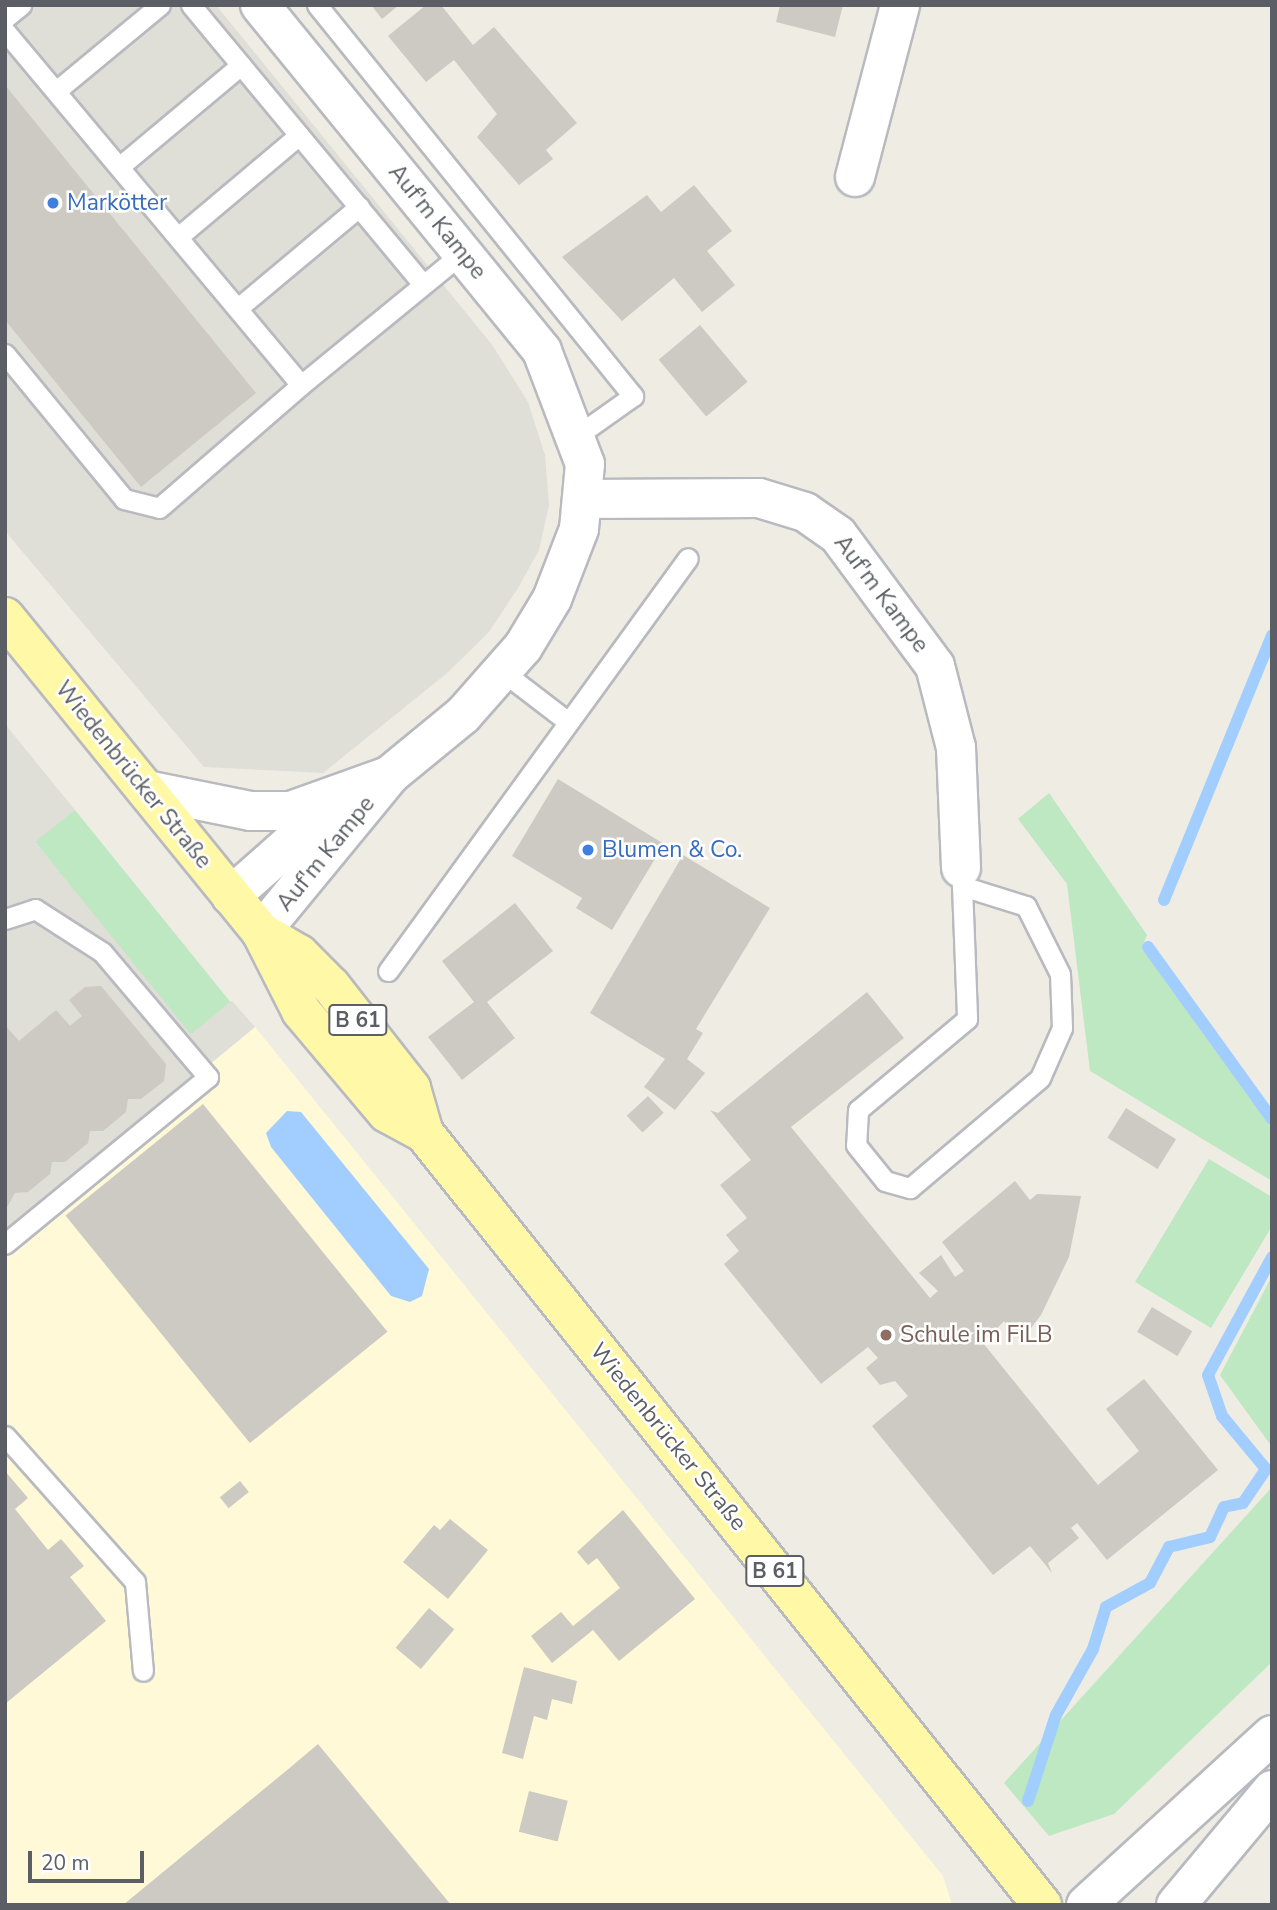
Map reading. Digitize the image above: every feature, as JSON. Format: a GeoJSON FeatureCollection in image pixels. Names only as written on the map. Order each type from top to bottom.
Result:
{"type":"FeatureCollection","features":[{"type":"Feature","properties":{"kind":"main road","name":"Wiedenbrücker Straße"},"geometry":{"type":"LineString","coordinates":[[5,617],[261,932],[301,1011],[387,1113],[424,1133],[1042,1905]]}},
{"type":"Feature","properties":{"kind":"street","name":"Auf'm Kampe"},"geometry":{"type":"LineString","coordinates":[[260,5],[542,351],[578,435],[583,499],[579,529],[552,599],[503,673],[390,775],[261,932]]}},
{"type":"Feature","properties":{"kind":"street"},"geometry":{"type":"LineString","coordinates":[[855,177],[900,5]]}},
{"type":"Feature","properties":{"kind":"street","name":"Auf'm Kampe"},"geometry":{"type":"LineString","coordinates":[[583,499],[759,498],[805,512],[838,535],[935,666],[956,748],[962,877]]}},
{"type":"Feature","properties":{"kind":"street","name":"Auf'm Kampe"},"geometry":{"type":"LineString","coordinates":[[147,790],[250,811],[291,811],[348,793],[390,775]]}},
{"type":"Feature","properties":{"kind":"street","name":"Auf'm Kampe"},"geometry":{"type":"LineString","coordinates":[[231,896],[348,793]]}},
{"type":"Feature","properties":{"kind":"street"},"geometry":{"type":"LineString","coordinates":[[1086,1905],[1272,1735]]}},
{"type":"Feature","properties":{"kind":"street"},"geometry":{"type":"LineString","coordinates":[[1176,1905],[1272,1790]]}},
{"type":"Feature","properties":{"kind":"lane"},"geometry":{"type":"LineString","coordinates":[[5,18],[21,5]]}},
{"type":"Feature","properties":{"kind":"lane"},"geometry":{"type":"LineString","coordinates":[[56,91],[160,5]]}},
{"type":"Feature","properties":{"kind":"lane"},"geometry":{"type":"LineString","coordinates":[[191,5],[422,283]]}},
{"type":"Feature","properties":{"kind":"lane"},"geometry":{"type":"LineString","coordinates":[[317,5],[634,396],[578,435]]}},
{"type":"Feature","properties":{"kind":"lane"},"geometry":{"type":"LineString","coordinates":[[5,31],[301,384]]}},
{"type":"Feature","properties":{"kind":"lane"},"geometry":{"type":"LineString","coordinates":[[120,167],[241,65]]}},
{"type":"Feature","properties":{"kind":"lane"},"geometry":{"type":"LineString","coordinates":[[178,237],[299,135]]}},
{"type":"Feature","properties":{"kind":"lane"},"geometry":{"type":"LineString","coordinates":[[238,309],[359,207]]}},
{"type":"Feature","properties":{"kind":"lane"},"geometry":{"type":"LineString","coordinates":[[5,354],[124,499],[159,508],[301,384],[462,253]]}},
{"type":"Feature","properties":{"kind":"lane"},"geometry":{"type":"LineString","coordinates":[[388,971],[567,721],[688,558]]}},
{"type":"Feature","properties":{"kind":"lane"},"geometry":{"type":"LineString","coordinates":[[503,673],[567,721]]}},
{"type":"Feature","properties":{"kind":"lane"},"geometry":{"type":"LineString","coordinates":[[962,877],[1026,905],[1060,974],[1062,1028],[1041,1078],[910,1188],[885,1181],[856,1145],[858,1110],[967,1019],[962,877]]}},
{"type":"Feature","properties":{"kind":"lane"},"geometry":{"type":"LineString","coordinates":[[5,919],[35,909],[102,952],[208,1077],[5,1244]]}},
{"type":"Feature","properties":{"kind":"lane"},"geometry":{"type":"LineString","coordinates":[[5,1436],[135,1582],[143,1671]]}},
{"type":"Feature","properties":{"kind":"shaded area"},"geometry":{"type":"Polygon","coordinates":[[[5,5],[216,5],[493,346],[528,402],[545,455],[549,505],[539,550],[489,632],[446,674],[323,773],[204,767],[5,531],[5,5]]]}},
{"type":"Feature","properties":{"kind":"shaded area"},"geometry":{"type":"Polygon","coordinates":[[[5,724],[75,810],[36,843],[193,1031],[232,1001],[255,1027],[5,1233],[5,724]]]}},
{"type":"Feature","properties":{"kind":"shaded area"},"geometry":{"type":"Polygon","coordinates":[[[255,1027],[943,1876],[952,1905],[5,1905],[5,1233],[255,1027]]]}},
{"type":"Feature","properties":{"kind":"green space"},"geometry":{"type":"Polygon","coordinates":[[[1049,793],[1147,935],[1142,947],[1272,1128],[1272,1181],[1090,1071],[1067,884],[1018,819],[1049,793]]]}},
{"type":"Feature","properties":{"kind":"green space"},"geometry":{"type":"Polygon","coordinates":[[[75,810],[230,1002],[191,1034],[35,842],[75,810]]]}},
{"type":"Feature","properties":{"kind":"green space"},"geometry":{"type":"Polygon","coordinates":[[[1209,1159],[1272,1197],[1272,1226],[1211,1328],[1135,1282],[1209,1159]]]}},
{"type":"Feature","properties":{"kind":"green space"},"geometry":{"type":"Polygon","coordinates":[[[1272,1276],[1272,1447],[1220,1375],[1272,1276]]]}},
{"type":"Feature","properties":{"kind":"green space"},"geometry":{"type":"Polygon","coordinates":[[[1272,1487],[1272,1662],[1114,1814],[1049,1836],[1004,1783],[1272,1487]]]}},
{"type":"Feature","properties":{"kind":"water"},"geometry":{"type":"Polygon","coordinates":[[[287,1111],[301,1112],[429,1269],[422,1296],[410,1302],[391,1296],[271,1147],[266,1133],[287,1111]]]}},
{"type":"Feature","properties":{"kind":"building"},"geometry":{"type":"Polygon","coordinates":[[[371,5],[399,5],[382,19],[371,5]]]}},
{"type":"Feature","properties":{"kind":"building"},"geometry":{"type":"Polygon","coordinates":[[[426,5],[441,5],[473,45],[494,27],[577,123],[546,150],[553,159],[519,185],[477,137],[497,114],[454,60],[426,82],[388,36],[426,5]]]}},
{"type":"Feature","properties":{"kind":"building"},"geometry":{"type":"Polygon","coordinates":[[[780,5],[843,5],[835,37],[776,22],[780,5]]]}},
{"type":"Feature","properties":{"kind":"building","name":"Markötter"},"geometry":{"type":"Polygon","coordinates":[[[5,85],[256,393],[141,487],[5,320],[5,85]]]}},
{"type":"Feature","properties":{"kind":"building"},"geometry":{"type":"Polygon","coordinates":[[[694,185],[732,231],[707,251],[735,285],[702,312],[674,278],[622,321],[562,257],[647,195],[661,212],[694,185]]]}},
{"type":"Feature","properties":{"kind":"building"},"geometry":{"type":"Polygon","coordinates":[[[700,325],[748,382],[706,416],[659,360],[700,325]]]}},
{"type":"Feature","properties":{"kind":"building","name":"Blumen & Co."},"geometry":{"type":"Polygon","coordinates":[[[558,779],[664,844],[612,930],[576,908],[582,898],[512,856],[558,779]]]}},
{"type":"Feature","properties":{"kind":"building"},"geometry":{"type":"Polygon","coordinates":[[[683,855],[770,908],[696,1029],[703,1033],[687,1059],[705,1073],[675,1110],[644,1087],[665,1059],[590,1013],[683,855]]]}},
{"type":"Feature","properties":{"kind":"building"},"geometry":{"type":"Polygon","coordinates":[[[515,903],[553,951],[487,1002],[515,1038],[462,1080],[428,1037],[474,1002],[442,961],[515,903]]]}},
{"type":"Feature","properties":{"kind":"building"},"geometry":{"type":"Polygon","coordinates":[[[101,986],[166,1064],[164,1081],[141,1099],[128,1099],[126,1112],[103,1131],[90,1131],[88,1143],[65,1162],[52,1162],[50,1174],[28,1192],[15,1193],[5,1211],[5,1025],[19,1041],[56,1010],[70,1026],[82,1016],[69,1000],[85,987],[101,986]]]}},
{"type":"Feature","properties":{"kind":"building","name":"Schule im FiLB"},"geometry":{"type":"Polygon","coordinates":[[[867,992],[904,1038],[791,1127],[930,1298],[938,1291],[919,1273],[941,1255],[955,1277],[964,1271],[942,1242],[1015,1181],[1030,1200],[1037,1194],[1081,1196],[1069,1257],[1041,1315],[1021,1341],[1004,1321],[983,1343],[1098,1485],[1139,1451],[1106,1409],[1144,1379],[1218,1470],[1107,1560],[1077,1523],[1071,1528],[1079,1538],[1048,1563],[1052,1573],[1030,1546],[993,1575],[872,1426],[908,1396],[895,1381],[880,1385],[866,1368],[878,1358],[868,1347],[821,1384],[724,1264],[739,1251],[726,1235],[747,1218],[720,1185],[751,1160],[710,1110],[718,1113],[867,992]]]}},
{"type":"Feature","properties":{"kind":"building"},"geometry":{"type":"Polygon","coordinates":[[[648,1096],[664,1113],[642,1133],[627,1116],[648,1096]]]}},
{"type":"Feature","properties":{"kind":"building"},"geometry":{"type":"Polygon","coordinates":[[[203,1104],[387,1332],[250,1443],[65,1215],[203,1104]]]}},
{"type":"Feature","properties":{"kind":"building"},"geometry":{"type":"Polygon","coordinates":[[[1126,1108],[1176,1139],[1157,1169],[1107,1138],[1126,1108]]]}},
{"type":"Feature","properties":{"kind":"building"},"geometry":{"type":"Polygon","coordinates":[[[1152,1307],[1192,1331],[1177,1356],[1137,1332],[1152,1307]]]}},
{"type":"Feature","properties":{"kind":"building"},"geometry":{"type":"Polygon","coordinates":[[[5,1471],[28,1498],[15,1509],[48,1550],[61,1539],[84,1566],[70,1577],[106,1621],[5,1704],[5,1471]]]}},
{"type":"Feature","properties":{"kind":"building"},"geometry":{"type":"Polygon","coordinates":[[[240,1481],[249,1492],[229,1508],[220,1497],[240,1481]]]}},
{"type":"Feature","properties":{"kind":"building"},"geometry":{"type":"Polygon","coordinates":[[[623,1510],[695,1599],[619,1661],[593,1630],[552,1663],[531,1636],[561,1612],[573,1626],[620,1588],[597,1558],[588,1565],[577,1552],[623,1510]]]}},
{"type":"Feature","properties":{"kind":"building"},"geometry":{"type":"Polygon","coordinates":[[[450,1519],[488,1550],[448,1599],[403,1562],[434,1525],[440,1530],[450,1519]]]}},
{"type":"Feature","properties":{"kind":"building"},"geometry":{"type":"Polygon","coordinates":[[[429,1608],[454,1629],[421,1669],[396,1648],[429,1608]]]}},
{"type":"Feature","properties":{"kind":"building"},"geometry":{"type":"Polygon","coordinates":[[[524,1667],[577,1681],[572,1704],[552,1699],[547,1720],[534,1716],[523,1759],[502,1753],[524,1667]]]}},
{"type":"Feature","properties":{"kind":"building"},"geometry":{"type":"Polygon","coordinates":[[[318,1744],[451,1905],[123,1905],[292,1766],[318,1744]]]}},
{"type":"Feature","properties":{"kind":"building"},"geometry":{"type":"Polygon","coordinates":[[[529,1791],[568,1801],[558,1841],[519,1832],[529,1791]]]}},
{"type":"Feature","properties":{"kind":"waterway"},"geometry":{"type":"LineString","coordinates":[[1164,900],[1272,635]]}},
{"type":"Feature","properties":{"kind":"waterway"},"geometry":{"type":"LineString","coordinates":[[1148,947],[1272,1119]]}},
{"type":"Feature","properties":{"kind":"waterway"},"geometry":{"type":"LineString","coordinates":[[1028,1801],[1056,1715],[1093,1649],[1106,1607],[1150,1583],[1169,1547],[1210,1537],[1224,1507],[1243,1503],[1266,1469],[1222,1416],[1208,1375],[1272,1257]]}},
{"type":"Feature","properties":{"kind":"place","name":"Markötter"},"geometry":{"type":"Point","coordinates":[53,203]}},
{"type":"Feature","properties":{"kind":"place","name":"Blumen & Co."},"geometry":{"type":"Point","coordinates":[588,850]}},
{"type":"Feature","properties":{"kind":"place","name":"Schule im FiLB"},"geometry":{"type":"Point","coordinates":[886,1335]}}]}
